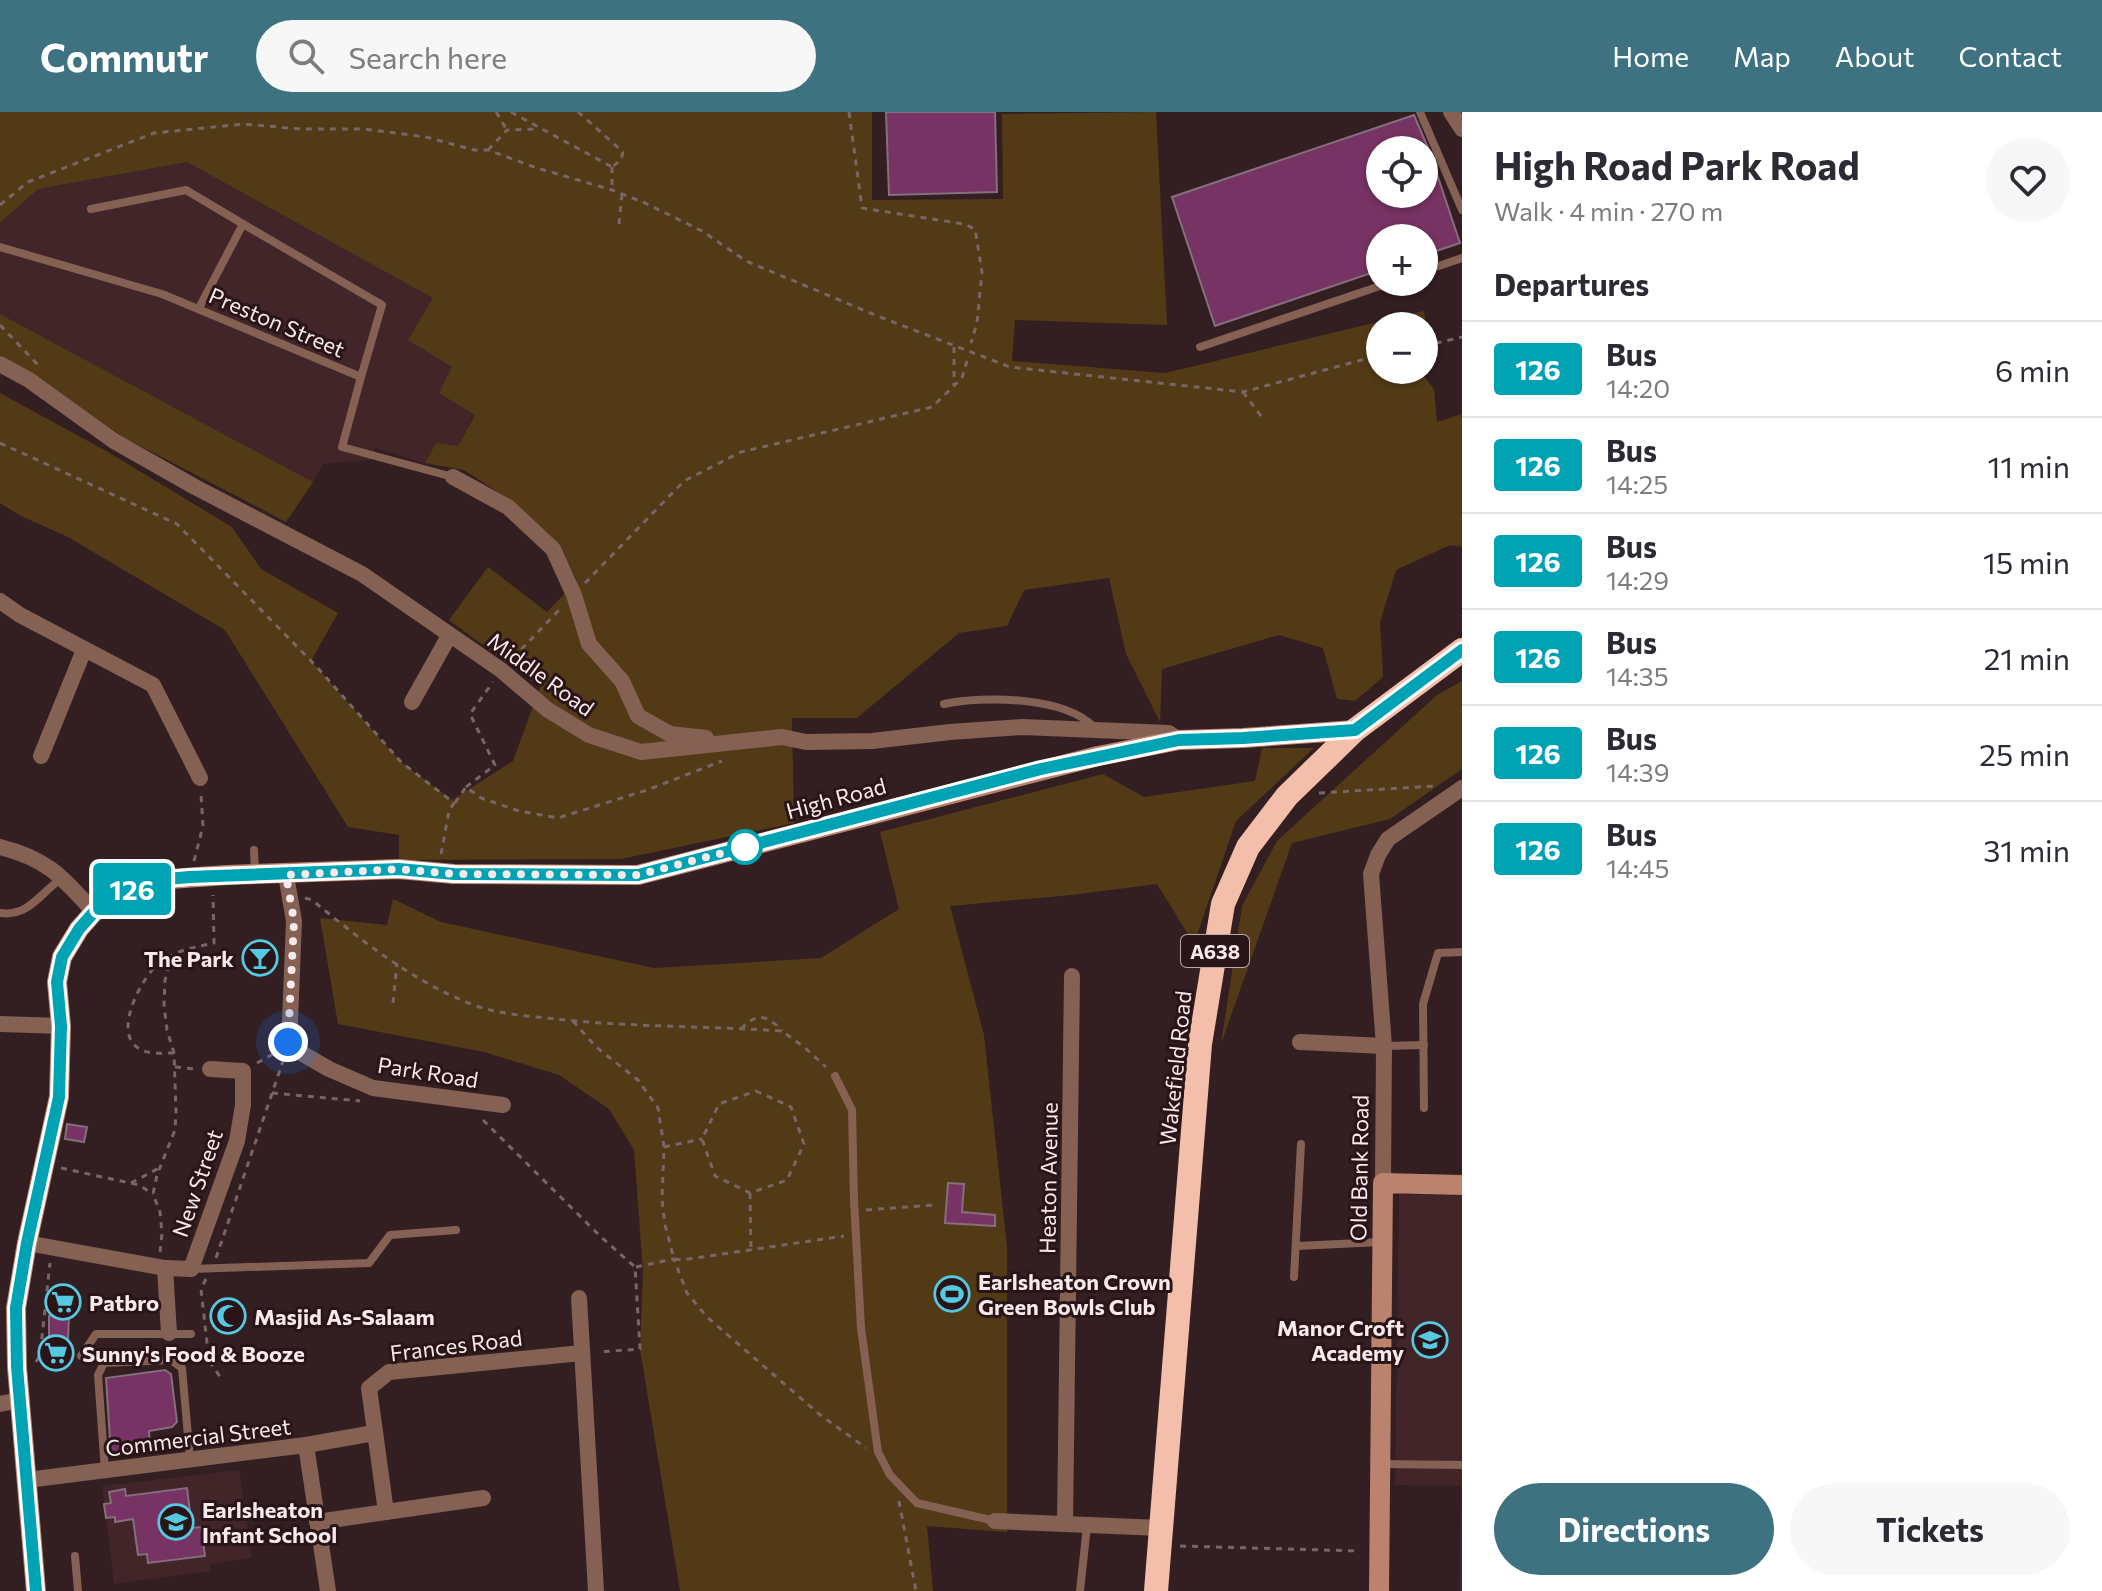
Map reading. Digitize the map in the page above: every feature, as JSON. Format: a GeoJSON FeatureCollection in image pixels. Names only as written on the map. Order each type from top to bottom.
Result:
{"type":"FeatureCollection","features":[{"type":"Feature","properties":{"kind":"highway","name":"Wakefield Road"},"geometry":{"type":"LineString","coordinates":[[1156,1591],[1200,1044],[1223,904],[1248,847],[1287,796],[1355,730],[1462,650]]}},
{"type":"Feature","properties":{"kind":"street"},"geometry":{"type":"LineString","coordinates":[[1451,112],[1462,129]]}},
{"type":"Feature","properties":{"kind":"street","name":"Middle Road"},"geometry":{"type":"LineString","coordinates":[[0,364],[29,380],[114,441],[362,574],[501,670],[548,710],[589,735],[641,752],[782,737],[806,742],[872,741],[1022,727],[1169,733],[1179,740]]}},
{"type":"Feature","properties":{"kind":"street"},"geometry":{"type":"LineString","coordinates":[[453,477],[508,507],[553,549],[574,595],[589,644],[622,681],[638,716],[670,734],[709,739],[766,732],[782,737]]}},
{"type":"Feature","properties":{"kind":"street"},"geometry":{"type":"LineString","coordinates":[[0,601],[84,650],[153,685],[200,778]]}},
{"type":"Feature","properties":{"kind":"street"},"geometry":{"type":"LineString","coordinates":[[412,702],[449,636]]}},
{"type":"Feature","properties":{"kind":"street"},"geometry":{"type":"LineString","coordinates":[[41,756],[84,650]]}},
{"type":"Feature","properties":{"kind":"street","name":"High Road"},"geometry":{"type":"LineString","coordinates":[[94,912],[124,892],[155,880],[190,877],[255,874],[287,885],[399,869],[454,874],[638,875],[1041,769],[1179,740],[1355,730]]}},
{"type":"Feature","properties":{"kind":"street","name":"Old Bank Road"},"geometry":{"type":"LineString","coordinates":[[1379,1591],[1384,1046],[1371,874],[1388,839],[1455,787]]}},
{"type":"Feature","properties":{"kind":"street"},"geometry":{"type":"LineString","coordinates":[[0,847],[19,851],[48,864],[94,912],[62,957],[57,982],[61,1026],[59,1097],[27,1243],[8,1309],[13,1399],[27,1480],[36,1591]]}},
{"type":"Feature","properties":{"kind":"street"},"geometry":{"type":"LineString","coordinates":[[287,885],[294,921],[289,1046]]}},
{"type":"Feature","properties":{"kind":"street","name":"Heaton Avenue"},"geometry":{"type":"LineString","coordinates":[[1065,1524],[1072,976]]}},
{"type":"Feature","properties":{"kind":"street"},"geometry":{"type":"LineString","coordinates":[[0,1024],[61,1026]]}},
{"type":"Feature","properties":{"kind":"street"},"geometry":{"type":"LineString","coordinates":[[1300,1042],[1384,1046]]}},
{"type":"Feature","properties":{"kind":"street","name":"Park Road"},"geometry":{"type":"LineString","coordinates":[[289,1046],[329,1069],[373,1088],[503,1105]]}},
{"type":"Feature","properties":{"kind":"street"},"geometry":{"type":"LineString","coordinates":[[210,1069],[243,1071]]}},
{"type":"Feature","properties":{"kind":"street","name":"New Street"},"geometry":{"type":"LineString","coordinates":[[27,1243],[165,1268],[191,1269],[237,1141],[243,1105],[243,1071]]}},
{"type":"Feature","properties":{"kind":"street"},"geometry":{"type":"LineString","coordinates":[[1383,1183],[1462,1185]]}},
{"type":"Feature","properties":{"kind":"street"},"geometry":{"type":"LineString","coordinates":[[165,1268],[169,1333]]}},
{"type":"Feature","properties":{"kind":"street"},"geometry":{"type":"LineString","coordinates":[[579,1298],[596,1591]]}},
{"type":"Feature","properties":{"kind":"street","name":"Frances Road"},"geometry":{"type":"LineString","coordinates":[[386,1512],[369,1388],[389,1372],[582,1353]]}},
{"type":"Feature","properties":{"kind":"street","name":"Commercial Street"},"geometry":{"type":"LineString","coordinates":[[27,1480],[306,1445],[374,1433]]}},
{"type":"Feature","properties":{"kind":"street"},"geometry":{"type":"LineString","coordinates":[[306,1445],[328,1591]]}},
{"type":"Feature","properties":{"kind":"street"},"geometry":{"type":"LineString","coordinates":[[317,1522],[483,1498]]}},
{"type":"Feature","properties":{"kind":"street"},"geometry":{"type":"LineString","coordinates":[[995,1521],[1087,1525],[1160,1537]]}},
{"type":"Feature","properties":{"kind":"lane"},"geometry":{"type":"LineString","coordinates":[[1420,112],[1462,210]]}},
{"type":"Feature","properties":{"kind":"lane"},"geometry":{"type":"LineString","coordinates":[[91,209],[186,190],[382,305],[361,377]]}},
{"type":"Feature","properties":{"kind":"lane"},"geometry":{"type":"LineString","coordinates":[[199,308],[243,224]]}},
{"type":"Feature","properties":{"kind":"lane","name":"Preston Street"},"geometry":{"type":"LineString","coordinates":[[0,247],[162,294],[361,377],[342,447],[453,477]]}},
{"type":"Feature","properties":{"kind":"lane"},"geometry":{"type":"LineString","coordinates":[[1438,266],[1462,258]]}},
{"type":"Feature","properties":{"kind":"lane"},"geometry":{"type":"LineString","coordinates":[[1200,347],[1366,291]]}},
{"type":"Feature","properties":{"kind":"lane"},"geometry":{"type":"LineString","coordinates":[[944,704],[990,698],[1030,701],[1085,719],[1095,731]]}},
{"type":"Feature","properties":{"kind":"lane"},"geometry":{"type":"LineString","coordinates":[[254,850],[255,874]]}},
{"type":"Feature","properties":{"kind":"lane"},"geometry":{"type":"LineString","coordinates":[[0,913],[12,915],[28,909],[63,877]]}},
{"type":"Feature","properties":{"kind":"lane"},"geometry":{"type":"LineString","coordinates":[[1424,1108],[1423,1004],[1438,953],[1462,952]]}},
{"type":"Feature","properties":{"kind":"lane"},"geometry":{"type":"LineString","coordinates":[[1384,1046],[1424,1045]]}},
{"type":"Feature","properties":{"kind":"lane"},"geometry":{"type":"LineString","coordinates":[[835,1076],[852,1110],[861,1328],[878,1452],[896,1481],[917,1503],[995,1521]]}},
{"type":"Feature","properties":{"kind":"lane"},"geometry":{"type":"LineString","coordinates":[[1294,1277],[1301,1144]]}},
{"type":"Feature","properties":{"kind":"lane"},"geometry":{"type":"LineString","coordinates":[[191,1269],[369,1263],[390,1235],[456,1230]]}},
{"type":"Feature","properties":{"kind":"lane"},"geometry":{"type":"LineString","coordinates":[[1297,1246],[1382,1242]]}},
{"type":"Feature","properties":{"kind":"lane"},"geometry":{"type":"LineString","coordinates":[[81,1356],[96,1334],[191,1334]]}},
{"type":"Feature","properties":{"kind":"lane"},"geometry":{"type":"LineString","coordinates":[[105,1471],[98,1375],[104,1363],[171,1360],[182,1368],[190,1460]]}},
{"type":"Feature","properties":{"kind":"lane"},"geometry":{"type":"LineString","coordinates":[[1381,1464],[1462,1465]]}},
{"type":"Feature","properties":{"kind":"lane"},"geometry":{"type":"LineString","coordinates":[[1080,1591],[1087,1525]]}},
{"type":"Feature","properties":{"kind":"lane"},"geometry":{"type":"LineString","coordinates":[[75,1556],[78,1591]]}},
{"type":"Feature","properties":{"kind":"path"},"geometry":{"type":"LineString","coordinates":[[496,112],[507,130]]}},
{"type":"Feature","properties":{"kind":"path"},"geometry":{"type":"LineString","coordinates":[[511,112],[612,167]]}},
{"type":"Feature","properties":{"kind":"path"},"geometry":{"type":"LineString","coordinates":[[578,112],[623,152],[621,160],[612,167]]}},
{"type":"Feature","properties":{"kind":"path"},"geometry":{"type":"LineString","coordinates":[[849,112],[862,208],[964,224],[975,229],[982,272],[977,323],[971,343]]}},
{"type":"Feature","properties":{"kind":"path"},"geometry":{"type":"LineString","coordinates":[[0,205],[28,182],[154,133],[244,124],[300,129],[364,129],[426,137],[474,150],[488,150],[612,190],[702,231],[746,261],[1010,367],[1243,392],[1366,359]]}},
{"type":"Feature","properties":{"kind":"path"},"geometry":{"type":"LineString","coordinates":[[488,150],[507,130],[541,129]]}},
{"type":"Feature","properties":{"kind":"path"},"geometry":{"type":"LineString","coordinates":[[612,167],[612,190]]}},
{"type":"Feature","properties":{"kind":"path"},"geometry":{"type":"LineString","coordinates":[[619,224],[622,194]]}},
{"type":"Feature","properties":{"kind":"path"},"geometry":{"type":"LineString","coordinates":[[1438,343],[1462,337]]}},
{"type":"Feature","properties":{"kind":"path"},"geometry":{"type":"LineString","coordinates":[[954,347],[954,386]]}},
{"type":"Feature","properties":{"kind":"path"},"geometry":{"type":"LineString","coordinates":[[574,595],[684,481],[741,452],[932,407],[962,378],[967,361]]}},
{"type":"Feature","properties":{"kind":"path"},"geometry":{"type":"LineString","coordinates":[[1243,392],[1261,416]]}},
{"type":"Feature","properties":{"kind":"path"},"geometry":{"type":"LineString","coordinates":[[0,443],[177,524],[317,667],[401,762],[454,803]]}},
{"type":"Feature","properties":{"kind":"path"},"geometry":{"type":"LineString","coordinates":[[454,874],[439,864],[449,811],[466,787],[481,798],[519,811],[558,818],[647,790],[728,758]]}},
{"type":"Feature","properties":{"kind":"path"},"geometry":{"type":"LineString","coordinates":[[190,877],[203,826],[200,778]]}},
{"type":"Feature","properties":{"kind":"path"},"geometry":{"type":"LineString","coordinates":[[1325,784],[1314,794],[1455,787]]}},
{"type":"Feature","properties":{"kind":"path"},"geometry":{"type":"LineString","coordinates":[[174,1053],[152,1053],[136,1047],[128,1035],[133,1002],[141,982],[160,962],[182,950],[214,943],[213,876]]}},
{"type":"Feature","properties":{"kind":"path"},"geometry":{"type":"LineString","coordinates":[[287,885],[312,900],[362,941],[432,985],[473,1005],[513,1014],[618,1025],[782,1031]]}},
{"type":"Feature","properties":{"kind":"path","name":"New Street"},"geometry":{"type":"LineString","coordinates":[[165,1268],[160,1257],[160,1212],[153,1194],[175,1130],[174,1053],[164,1005],[165,980],[171,956]]}},
{"type":"Feature","properties":{"kind":"path"},"geometry":{"type":"LineString","coordinates":[[393,1003],[397,963]]}},
{"type":"Feature","properties":{"kind":"path"},"geometry":{"type":"LineString","coordinates":[[741,1029],[748,1021],[760,1017],[771,1019],[835,1076]]}},
{"type":"Feature","properties":{"kind":"path"},"geometry":{"type":"LineString","coordinates":[[573,1021],[596,1047],[638,1080],[658,1108],[664,1147],[662,1199],[665,1225],[687,1293],[707,1317],[819,1414],[882,1459]]}},
{"type":"Feature","properties":{"kind":"path"},"geometry":{"type":"LineString","coordinates":[[243,1071],[289,1046]]}},
{"type":"Feature","properties":{"kind":"path"},"geometry":{"type":"LineString","coordinates":[[221,1378],[209,1361],[201,1289],[213,1268],[289,1046]]}},
{"type":"Feature","properties":{"kind":"path"},"geometry":{"type":"LineString","coordinates":[[756,1091],[791,1107],[804,1144],[787,1180],[750,1193],[715,1176],[702,1139],[719,1104],[756,1091]]}},
{"type":"Feature","properties":{"kind":"path"},"geometry":{"type":"LineString","coordinates":[[272,1093],[366,1101]]}},
{"type":"Feature","properties":{"kind":"path"},"geometry":{"type":"LineString","coordinates":[[475,1111],[635,1267],[640,1349],[582,1353]]}},
{"type":"Feature","properties":{"kind":"path"},"geometry":{"type":"LineString","coordinates":[[664,1147],[702,1139]]}},
{"type":"Feature","properties":{"kind":"path","name":"New Street"},"geometry":{"type":"LineString","coordinates":[[46,1164],[131,1183],[153,1194]]}},
{"type":"Feature","properties":{"kind":"path","name":"New Street"},"geometry":{"type":"LineString","coordinates":[[131,1183],[161,1167]]}},
{"type":"Feature","properties":{"kind":"path"},"geometry":{"type":"LineString","coordinates":[[750,1193],[751,1249]]}},
{"type":"Feature","properties":{"kind":"path"},"geometry":{"type":"LineString","coordinates":[[855,1211],[934,1205]]}},
{"type":"Feature","properties":{"kind":"path"},"geometry":{"type":"LineString","coordinates":[[635,1267],[856,1234]]}},
{"type":"Feature","properties":{"kind":"path"},"geometry":{"type":"LineString","coordinates":[[13,1399],[40,1355],[50,1269]]}},
{"type":"Feature","properties":{"kind":"path"},"geometry":{"type":"LineString","coordinates":[[896,1481],[916,1591]]}},
{"type":"Feature","properties":{"kind":"path"},"geometry":{"type":"LineString","coordinates":[[1160,1537],[1380,1552]]}},
{"type":"Feature","properties":{"kind":"shaded area"},"geometry":{"type":"Polygon","coordinates":[[[0,112],[872,112],[872,200],[1003,199],[1002,114],[1156,112],[1167,325],[1015,320],[1012,361],[1165,373],[1366,325],[1366,384],[1430,384],[1434,389],[1437,422],[1462,414],[1462,547],[1450,545],[1396,570],[1380,622],[1383,677],[1355,701],[1337,699],[1323,648],[1279,635],[1162,669],[1160,722],[1126,654],[1109,578],[1024,590],[1007,626],[959,633],[857,718],[792,718],[794,823],[621,859],[399,860],[399,835],[348,827],[225,630],[68,537],[0,503],[0,393],[108,452],[232,527],[261,569],[338,613],[311,661],[401,762],[452,800],[513,761],[540,687],[449,620],[488,567],[547,612],[577,581],[559,544],[509,499],[464,470],[425,463],[436,443],[458,446],[475,415],[439,393],[452,367],[408,340],[433,298],[187,162],[38,189],[0,223],[0,112]]]}},
{"type":"Feature","properties":{"kind":"shaded area"},"geometry":{"type":"Polygon","coordinates":[[[187,162],[434,298],[453,367],[475,414],[458,446],[436,443],[425,463],[375,448],[371,460],[323,464],[313,482],[0,314],[0,223],[38,189],[187,162]]]}},
{"type":"Feature","properties":{"kind":"shaded area"},"geometry":{"type":"Polygon","coordinates":[[[0,314],[313,482],[286,522],[123,437],[39,378],[0,355],[0,314]]]}},
{"type":"Feature","properties":{"kind":"shaded area"},"geometry":{"type":"Polygon","coordinates":[[[1462,681],[1462,769],[1390,819],[1292,843],[1221,1044],[1242,906],[1277,841],[1437,695],[1462,681]]]}},
{"type":"Feature","properties":{"kind":"shaded area"},"geometry":{"type":"Polygon","coordinates":[[[1262,748],[1314,748],[1236,821],[1194,944],[1157,884],[950,906],[984,1035],[1007,1247],[1007,1532],[927,1526],[933,1591],[680,1591],[640,1349],[643,1271],[634,1150],[609,1109],[559,1075],[484,1052],[338,1024],[320,918],[387,925],[393,899],[441,922],[654,968],[821,958],[899,909],[880,832],[1103,774],[1144,797],[1255,781],[1262,748]]]}},
{"type":"Feature","properties":{"kind":"shaded area","name":"Manor Croft Academy"},"geometry":{"type":"Polygon","coordinates":[[[1399,1194],[1462,1196],[1462,1591],[1459,1591],[1461,1486],[1395,1485],[1399,1194]]]}},
{"type":"Feature","properties":{"kind":"shaded area","name":"Earlsheaton Infant School"},"geometry":{"type":"Polygon","coordinates":[[[239,1470],[252,1558],[210,1564],[211,1571],[114,1584],[102,1486],[239,1470]]]}},
{"type":"Feature","properties":{"kind":"building"},"geometry":{"type":"Polygon","coordinates":[[[886,112],[995,112],[997,192],[889,195],[886,112]]]}},
{"type":"Feature","properties":{"kind":"building"},"geometry":{"type":"Polygon","coordinates":[[[1414,115],[1423,136],[1366,136],[1366,208],[1438,208],[1438,177],[1460,243],[1438,250],[1438,224],[1366,224],[1366,275],[1215,326],[1172,197],[1414,115]]]}},
{"type":"Feature","properties":{"kind":"building"},"geometry":{"type":"Polygon","coordinates":[[[67,1124],[87,1127],[84,1142],[65,1139],[67,1124]]]}},
{"type":"Feature","properties":{"kind":"building"},"geometry":{"type":"Polygon","coordinates":[[[948,1183],[964,1184],[962,1212],[995,1215],[995,1226],[945,1223],[948,1183]]]}},
{"type":"Feature","properties":{"kind":"building"},"geometry":{"type":"Polygon","coordinates":[[[52,1289],[74,1289],[74,1315],[69,1316],[67,1365],[44,1365],[45,1340],[49,1340],[49,1316],[52,1315],[52,1289]]]}},
{"type":"Feature","properties":{"kind":"building"},"geometry":{"type":"Polygon","coordinates":[[[165,1370],[171,1374],[177,1422],[172,1427],[149,1431],[150,1449],[111,1455],[106,1378],[165,1370]]]}},
{"type":"Feature","properties":{"kind":"building"},"geometry":{"type":"Polygon","coordinates":[[[187,1488],[192,1528],[201,1527],[205,1556],[148,1563],[147,1554],[138,1555],[133,1519],[115,1522],[115,1517],[106,1518],[104,1504],[111,1503],[109,1492],[125,1489],[126,1496],[187,1488]]]}},
{"type":"Feature","properties":{"kind":"bus line","name":"126"},"geometry":{"type":"LineString","coordinates":[[36,1591],[17,1367],[16,1308],[59,1097],[61,1026],[57,982],[62,957],[79,929],[94,912],[124,892],[155,880],[190,877],[399,869],[454,874],[638,875],[1098,756],[1179,740],[1355,730],[1462,650]]}},
{"type":"Feature","properties":{"kind":"place","name":"The Park"},"geometry":{"type":"Point","coordinates":[260,958]}},
{"type":"Feature","properties":{"kind":"place","name":"Earlsheaton Crown Green Bowls Club"},"geometry":{"type":"Point","coordinates":[952,1294]}},
{"type":"Feature","properties":{"kind":"place","name":"Patbro"},"geometry":{"type":"Point","coordinates":[63,1302]}},
{"type":"Feature","properties":{"kind":"place","name":"Masjid As-Salaam"},"geometry":{"type":"Point","coordinates":[228,1316]}},
{"type":"Feature","properties":{"kind":"place","name":"Manor Croft Academy"},"geometry":{"type":"Point","coordinates":[1430,1340]}},
{"type":"Feature","properties":{"kind":"place","name":"Sunny's Food & Booze"},"geometry":{"type":"Point","coordinates":[56,1353]}},
{"type":"Feature","properties":{"kind":"place","name":"Earlsheaton Infant School"},"geometry":{"type":"Point","coordinates":[176,1522]}},
{"type":"Feature","properties":{"kind":"route"},"geometry":{"type":"LineString","coordinates":[[288,1042],[294,921],[286,875],[399,869],[454,874],[638,875],[753,845],[745,847]]}}]}
